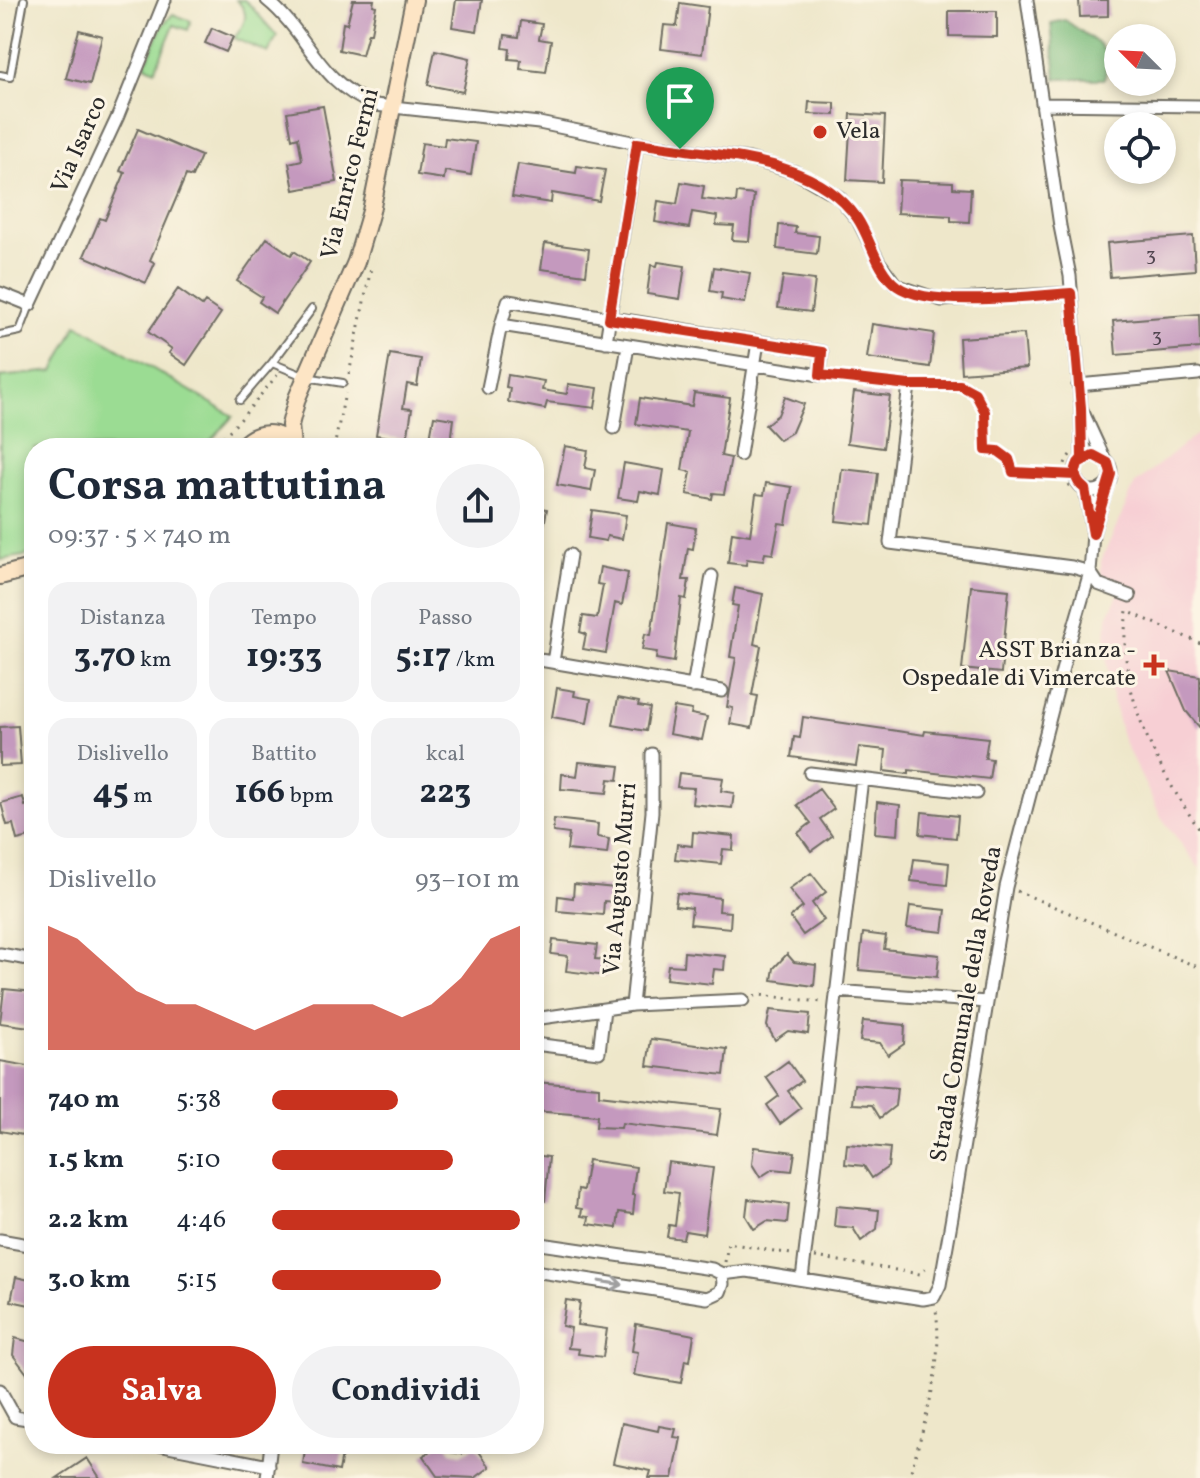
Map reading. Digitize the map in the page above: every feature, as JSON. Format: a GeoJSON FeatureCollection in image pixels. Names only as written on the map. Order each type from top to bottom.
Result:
{"type":"FeatureCollection","features":[{"type":"Feature","properties":{"kind":"street","name":"Via Isarco"},"geometry":{"type":"LineString","coordinates":[[30,305],[118,116],[165,0]]}},
{"type":"Feature","properties":{"kind":"street"},"geometry":{"type":"LineString","coordinates":[[267,0],[280,11],[320,67],[359,99],[393,109],[539,123],[637,143],[749,159],[795,172],[839,197],[858,220],[879,262],[896,285],[941,300],[1071,293]]}},
{"type":"Feature","properties":{"kind":"street","name":"Via Enrico Fermi"},"geometry":{"type":"LineString","coordinates":[[291,438],[290,425],[297,398],[356,262],[371,211],[414,0]]}},
{"type":"Feature","properties":{"kind":"street"},"geometry":{"type":"LineString","coordinates":[[1027,0],[1071,293],[1082,458]]}},
{"type":"Feature","properties":{"kind":"street"},"geometry":{"type":"LineString","coordinates":[[1042,104],[1200,106]]}},
{"type":"Feature","properties":{"kind":"street"},"geometry":{"type":"LineString","coordinates":[[606,342],[637,143]]}},
{"type":"Feature","properties":{"kind":"street"},"geometry":{"type":"LineString","coordinates":[[0,293],[30,305]]}},
{"type":"Feature","properties":{"kind":"street"},"geometry":{"type":"LineString","coordinates":[[488,388],[501,325],[508,301],[822,352],[820,375],[501,325]]}},
{"type":"Feature","properties":{"kind":"street"},"geometry":{"type":"LineString","coordinates":[[740,455],[758,342]]}},
{"type":"Feature","properties":{"kind":"street"},"geometry":{"type":"LineString","coordinates":[[614,428],[628,346]]}},
{"type":"Feature","properties":{"kind":"street"},"geometry":{"type":"LineString","coordinates":[[1078,385],[1198,374]]}},
{"type":"Feature","properties":{"kind":"street"},"geometry":{"type":"LineString","coordinates":[[909,385],[890,543],[1027,560],[1090,572],[1098,584],[1130,596]]}},
{"type":"Feature","properties":{"kind":"street","name":"Via Enrico Fermi"},"geometry":{"type":"LineString","coordinates":[[255,438],[277,422],[297,398]]}},
{"type":"Feature","properties":{"kind":"street"},"geometry":{"type":"LineString","coordinates":[[1081,408],[1110,468],[1110,479],[1097,490],[1085,489]]}},
{"type":"Feature","properties":{"kind":"street"},"geometry":{"type":"LineString","coordinates":[[259,435],[280,438]]}},
{"type":"Feature","properties":{"kind":"street"},"geometry":{"type":"LineString","coordinates":[[1075,475],[1082,458],[1093,455],[1104,458]]}},
{"type":"Feature","properties":{"kind":"street","name":"Strada Comunale della Roveda"},"geometry":{"type":"LineString","coordinates":[[1075,475],[1085,489],[1093,534]]}},
{"type":"Feature","properties":{"kind":"street","name":"Strada Comunale della Roveda"},"geometry":{"type":"LineString","coordinates":[[934,1297],[940,1285],[1006,887],[1090,572],[1093,534],[1110,479]]}},
{"type":"Feature","properties":{"kind":"street"},"geometry":{"type":"LineString","coordinates":[[553,662],[570,555]]}},
{"type":"Feature","properties":{"kind":"street"},"geometry":{"type":"LineString","coordinates":[[0,576],[24,570]]}},
{"type":"Feature","properties":{"kind":"street"},"geometry":{"type":"LineString","coordinates":[[693,687],[712,576]]}},
{"type":"Feature","properties":{"kind":"street"},"geometry":{"type":"LineString","coordinates":[[544,661],[722,691]]}},
{"type":"Feature","properties":{"kind":"street","name":"Via Augusto Murri"},"geometry":{"type":"LineString","coordinates":[[544,1018],[632,1005],[652,812],[652,754]]}},
{"type":"Feature","properties":{"kind":"street"},"geometry":{"type":"LineString","coordinates":[[810,773],[976,793]]}},
{"type":"Feature","properties":{"kind":"street"},"geometry":{"type":"LineString","coordinates":[[802,1279],[862,779]]}},
{"type":"Feature","properties":{"kind":"street"},"geometry":{"type":"LineString","coordinates":[[0,954],[24,958]]}},
{"type":"Feature","properties":{"kind":"street"},"geometry":{"type":"LineString","coordinates":[[836,991],[987,1002]]}},
{"type":"Feature","properties":{"kind":"street"},"geometry":{"type":"LineString","coordinates":[[632,1005],[743,1000]]}},
{"type":"Feature","properties":{"kind":"street"},"geometry":{"type":"LineString","coordinates":[[544,1045],[599,1052],[604,1009]]}},
{"type":"Feature","properties":{"kind":"street"},"geometry":{"type":"LineString","coordinates":[[0,1240],[24,1244]]}},
{"type":"Feature","properties":{"kind":"street"},"geometry":{"type":"LineString","coordinates":[[544,1244],[712,1269],[722,1274],[747,1271],[923,1299],[934,1297]]}},
{"type":"Feature","properties":{"kind":"street"},"geometry":{"type":"LineString","coordinates":[[544,1273],[707,1298],[720,1292],[722,1274]]}},
{"type":"Feature","properties":{"kind":"street"},"geometry":{"type":"LineString","coordinates":[[0,1390],[15,1417],[24,1418]]}},
{"type":"Feature","properties":{"kind":"street"},"geometry":{"type":"LineString","coordinates":[[197,1454],[268,1472]]}},
{"type":"Feature","properties":{"kind":"lane"},"geometry":{"type":"LineString","coordinates":[[0,75],[10,77],[24,0]]}},
{"type":"Feature","properties":{"kind":"lane"},"geometry":{"type":"LineString","coordinates":[[0,335],[20,331],[30,305]]}},
{"type":"Feature","properties":{"kind":"lane"},"geometry":{"type":"LineString","coordinates":[[240,400],[312,309]]}},
{"type":"Feature","properties":{"kind":"lane"},"geometry":{"type":"LineString","coordinates":[[272,363],[306,377],[344,385]]}},
{"type":"Feature","properties":{"kind":"path"},"geometry":{"type":"LineString","coordinates":[[349,373],[371,268]]}},
{"type":"Feature","properties":{"kind":"path"},"geometry":{"type":"LineString","coordinates":[[820,375],[909,385],[960,385],[975,393],[985,412],[986,450],[998,451],[1009,459],[1013,472],[1075,475]]}},
{"type":"Feature","properties":{"kind":"path"},"geometry":{"type":"LineString","coordinates":[[336,438],[344,385]]}},
{"type":"Feature","properties":{"kind":"path"},"geometry":{"type":"LineString","coordinates":[[1200,643],[1127,611],[1126,649],[1130,679],[1141,716],[1155,756],[1200,830]]}},
{"type":"Feature","properties":{"kind":"path"},"geometry":{"type":"LineString","coordinates":[[1006,887],[1200,968]]}},
{"type":"Feature","properties":{"kind":"path"},"geometry":{"type":"LineString","coordinates":[[743,1000],[759,995],[835,1004]]}},
{"type":"Feature","properties":{"kind":"path"},"geometry":{"type":"LineString","coordinates":[[909,1478],[930,1406],[940,1334],[934,1297]]}},
{"type":"Feature","properties":{"kind":"shaded area","name":"ASST Brianza - Ospedale di Vimercate"},"geometry":{"type":"Polygon","coordinates":[[[1200,431],[1200,869],[1161,817],[1123,740],[1110,689],[1105,641],[1108,615],[1121,589],[1101,579],[1101,561],[1135,484],[1200,431]]]}},
{"type":"Feature","properties":{"kind":"green space"},"geometry":{"type":"Polygon","coordinates":[[[236,0],[249,4],[277,36],[268,53],[234,38],[245,19],[244,10],[236,0]]]}},
{"type":"Feature","properties":{"kind":"green space"},"geometry":{"type":"Polygon","coordinates":[[[173,14],[191,21],[188,30],[174,25],[155,70],[145,65],[162,26],[173,14]]]}},
{"type":"Feature","properties":{"kind":"green space"},"geometry":{"type":"Polygon","coordinates":[[[1065,20],[1099,44],[1104,52],[1104,79],[1056,79],[1051,23],[1065,20]]]}},
{"type":"Feature","properties":{"kind":"green space"},"geometry":{"type":"Polygon","coordinates":[[[77,324],[233,416],[213,438],[24,438],[24,556],[0,560],[0,377],[54,371],[77,324]]]}},
{"type":"Feature","properties":{"kind":"building"},"geometry":{"type":"Polygon","coordinates":[[[353,0],[374,0],[373,5],[376,6],[371,33],[368,33],[362,55],[339,50],[343,23],[347,24],[353,0]]]}},
{"type":"Feature","properties":{"kind":"building"},"geometry":{"type":"Polygon","coordinates":[[[456,0],[482,0],[477,31],[452,27],[456,0]]]}},
{"type":"Feature","properties":{"kind":"building"},"geometry":{"type":"Polygon","coordinates":[[[1079,0],[1108,0],[1108,16],[1080,17],[1079,0]]]}},
{"type":"Feature","properties":{"kind":"building"},"geometry":{"type":"Polygon","coordinates":[[[680,3],[708,7],[702,54],[661,49],[664,25],[677,26],[680,3]]]}},
{"type":"Feature","properties":{"kind":"building"},"geometry":{"type":"Polygon","coordinates":[[[949,11],[997,11],[997,37],[949,36],[949,11]]]}},
{"type":"Feature","properties":{"kind":"building"},"geometry":{"type":"Polygon","coordinates":[[[521,21],[542,24],[539,39],[551,41],[546,72],[520,69],[521,60],[509,59],[510,49],[503,48],[505,35],[519,37],[521,21]]]}},
{"type":"Feature","properties":{"kind":"building"},"geometry":{"type":"Polygon","coordinates":[[[212,28],[233,37],[226,52],[205,43],[212,28]]]}},
{"type":"Feature","properties":{"kind":"building"},"geometry":{"type":"Polygon","coordinates":[[[79,30],[102,36],[90,84],[66,78],[79,30]]]}},
{"type":"Feature","properties":{"kind":"building"},"geometry":{"type":"Polygon","coordinates":[[[435,50],[470,58],[463,92],[428,85],[435,50]]]}},
{"type":"Feature","properties":{"kind":"building"},"geometry":{"type":"Polygon","coordinates":[[[809,102],[835,103],[835,115],[808,114],[809,102]]]}},
{"type":"Feature","properties":{"kind":"building"},"geometry":{"type":"Polygon","coordinates":[[[323,106],[337,182],[294,190],[289,163],[302,160],[298,137],[292,139],[287,112],[323,106]]]}},
{"type":"Feature","properties":{"kind":"building"},"geometry":{"type":"Polygon","coordinates":[[[851,114],[885,116],[882,182],[847,180],[851,114]]]}},
{"type":"Feature","properties":{"kind":"building"},"geometry":{"type":"Polygon","coordinates":[[[138,129],[201,156],[192,177],[186,175],[150,260],[155,263],[146,283],[84,256],[100,218],[105,220],[125,173],[120,171],[138,129]]]}},
{"type":"Feature","properties":{"kind":"building"},"geometry":{"type":"Polygon","coordinates":[[[445,138],[476,142],[471,175],[445,171],[444,179],[417,175],[422,143],[444,146],[445,138]]]}},
{"type":"Feature","properties":{"kind":"building"},"geometry":{"type":"Polygon","coordinates":[[[518,164],[576,173],[577,166],[605,170],[599,201],[552,193],[551,203],[512,197],[518,164]]]}},
{"type":"Feature","properties":{"kind":"building"},"geometry":{"type":"Polygon","coordinates":[[[899,180],[953,182],[953,188],[971,189],[969,222],[951,221],[951,216],[897,213],[899,180]]]}},
{"type":"Feature","properties":{"kind":"building"},"geometry":{"type":"Polygon","coordinates":[[[681,182],[704,186],[702,199],[736,203],[737,193],[754,195],[749,241],[732,240],[734,226],[716,225],[717,216],[692,212],[689,228],[655,222],[658,201],[677,204],[681,182]]]}},
{"type":"Feature","properties":{"kind":"building"},"geometry":{"type":"Polygon","coordinates":[[[779,225],[796,227],[795,233],[819,236],[817,254],[777,249],[779,225]]]}},
{"type":"Feature","properties":{"kind":"building"},"geometry":{"type":"Polygon","coordinates":[[[1193,236],[1195,270],[1110,277],[1107,243],[1193,236]]]}},
{"type":"Feature","properties":{"kind":"building"},"geometry":{"type":"Polygon","coordinates":[[[267,238],[291,255],[294,251],[310,262],[275,313],[259,302],[262,297],[237,281],[267,238]]]}},
{"type":"Feature","properties":{"kind":"building"},"geometry":{"type":"Polygon","coordinates":[[[545,243],[589,249],[586,275],[541,269],[545,243]]]}},
{"type":"Feature","properties":{"kind":"building"},"geometry":{"type":"Polygon","coordinates":[[[658,262],[685,266],[680,299],[647,294],[651,265],[657,266],[658,262]]]}},
{"type":"Feature","properties":{"kind":"building"},"geometry":{"type":"Polygon","coordinates":[[[714,267],[750,273],[745,303],[721,299],[722,293],[710,291],[714,267]]]}},
{"type":"Feature","properties":{"kind":"building"},"geometry":{"type":"Polygon","coordinates":[[[783,276],[815,280],[811,312],[778,308],[783,276]]]}},
{"type":"Feature","properties":{"kind":"building"},"geometry":{"type":"Polygon","coordinates":[[[178,289],[202,306],[205,302],[221,313],[186,365],[169,353],[172,349],[148,332],[178,289]]]}},
{"type":"Feature","properties":{"kind":"building"},"geometry":{"type":"Polygon","coordinates":[[[1199,314],[1200,348],[1116,355],[1113,321],[1199,314]]]}},
{"type":"Feature","properties":{"kind":"building"},"geometry":{"type":"Polygon","coordinates":[[[872,324],[934,333],[930,367],[867,358],[872,324]]]}},
{"type":"Feature","properties":{"kind":"building"},"geometry":{"type":"Polygon","coordinates":[[[1024,334],[1027,368],[961,373],[959,338],[1024,334]]]}},
{"type":"Feature","properties":{"kind":"building"},"geometry":{"type":"Polygon","coordinates":[[[390,354],[421,359],[417,386],[407,384],[403,408],[412,409],[407,438],[376,435],[390,354]]]}},
{"type":"Feature","properties":{"kind":"building"},"geometry":{"type":"Polygon","coordinates":[[[508,375],[544,381],[542,390],[567,394],[568,384],[598,388],[595,408],[547,402],[545,409],[508,402],[508,375]]]}},
{"type":"Feature","properties":{"kind":"building"},"geometry":{"type":"Polygon","coordinates":[[[854,392],[890,396],[883,448],[847,443],[854,392]]]}},
{"type":"Feature","properties":{"kind":"building"},"geometry":{"type":"Polygon","coordinates":[[[694,393],[730,398],[721,456],[731,458],[724,494],[713,493],[712,499],[687,494],[691,472],[682,470],[688,432],[636,424],[640,398],[692,406],[694,393]]]}},
{"type":"Feature","properties":{"kind":"building"},"geometry":{"type":"Polygon","coordinates":[[[785,397],[804,404],[792,432],[779,440],[765,425],[778,415],[785,397]]]}},
{"type":"Feature","properties":{"kind":"building"},"geometry":{"type":"Polygon","coordinates":[[[434,416],[454,419],[452,438],[430,438],[434,416]]]}},
{"type":"Feature","properties":{"kind":"building"},"geometry":{"type":"Polygon","coordinates":[[[565,446],[588,450],[585,468],[595,470],[591,491],[557,485],[565,446]]]}},
{"type":"Feature","properties":{"kind":"building"},"geometry":{"type":"Polygon","coordinates":[[[624,463],[664,470],[660,495],[640,491],[638,501],[618,498],[624,463]]]}},
{"type":"Feature","properties":{"kind":"building"},"geometry":{"type":"Polygon","coordinates":[[[842,469],[878,473],[872,525],[836,521],[842,469]]]}},
{"type":"Feature","properties":{"kind":"building"},"geometry":{"type":"Polygon","coordinates":[[[766,483],[792,487],[786,524],[779,523],[773,554],[765,553],[763,561],[747,559],[746,565],[728,563],[732,532],[750,535],[756,494],[764,495],[766,483]]]}},
{"type":"Feature","properties":{"kind":"building"},"geometry":{"type":"Polygon","coordinates":[[[592,510],[626,515],[622,539],[607,536],[606,541],[588,538],[592,510]]]}},
{"type":"Feature","properties":{"kind":"building"},"geometry":{"type":"Polygon","coordinates":[[[668,523],[696,528],[693,549],[688,548],[683,580],[689,580],[686,599],[681,598],[674,662],[656,659],[657,652],[642,650],[645,634],[651,635],[668,523]]]}},
{"type":"Feature","properties":{"kind":"building"},"geometry":{"type":"Polygon","coordinates":[[[600,567],[628,573],[622,605],[615,603],[606,653],[583,649],[586,634],[580,632],[583,616],[597,618],[603,585],[597,584],[600,567]]]}},
{"type":"Feature","properties":{"kind":"building"},"geometry":{"type":"Polygon","coordinates":[[[971,586],[1009,590],[1001,673],[962,669],[971,586]]]}},
{"type":"Feature","properties":{"kind":"building"},"geometry":{"type":"Polygon","coordinates":[[[735,588],[763,594],[754,644],[761,646],[752,695],[758,696],[752,728],[730,724],[733,708],[727,707],[736,658],[730,657],[738,606],[732,605],[735,588]]]}},
{"type":"Feature","properties":{"kind":"building"},"geometry":{"type":"Polygon","coordinates":[[[1169,671],[1200,676],[1200,728],[1186,711],[1169,671]]]}},
{"type":"Feature","properties":{"kind":"building"},"geometry":{"type":"Polygon","coordinates":[[[557,688],[575,691],[574,696],[591,699],[587,723],[552,717],[557,688]]]}},
{"type":"Feature","properties":{"kind":"building"},"geometry":{"type":"Polygon","coordinates":[[[618,698],[639,702],[638,706],[650,708],[646,731],[613,725],[618,698]]]}},
{"type":"Feature","properties":{"kind":"building"},"geometry":{"type":"Polygon","coordinates":[[[674,707],[707,717],[702,740],[669,734],[674,707]]]}},
{"type":"Feature","properties":{"kind":"building"},"geometry":{"type":"Polygon","coordinates":[[[803,717],[924,735],[925,731],[988,738],[985,758],[992,759],[989,779],[909,770],[909,774],[884,771],[886,750],[859,747],[856,766],[791,757],[794,737],[800,738],[803,717]]]}},
{"type":"Feature","properties":{"kind":"building"},"geometry":{"type":"Polygon","coordinates":[[[18,726],[21,765],[0,766],[0,727],[18,726]]]}},
{"type":"Feature","properties":{"kind":"building"},"geometry":{"type":"Polygon","coordinates":[[[579,762],[620,766],[618,780],[609,779],[607,793],[561,789],[562,774],[577,776],[579,762]]]}},
{"type":"Feature","properties":{"kind":"building"},"geometry":{"type":"Polygon","coordinates":[[[679,773],[723,778],[721,791],[734,793],[732,808],[692,804],[694,788],[677,787],[679,773]]]}},
{"type":"Feature","properties":{"kind":"building"},"geometry":{"type":"Polygon","coordinates":[[[819,789],[834,809],[820,819],[832,836],[811,851],[798,833],[811,823],[797,805],[819,789]]]}},
{"type":"Feature","properties":{"kind":"building"},"geometry":{"type":"Polygon","coordinates":[[[23,797],[24,838],[17,840],[13,824],[7,825],[1,803],[23,797]]]}},
{"type":"Feature","properties":{"kind":"building"},"geometry":{"type":"Polygon","coordinates":[[[877,802],[900,805],[898,835],[875,833],[877,802]]]}},
{"type":"Feature","properties":{"kind":"building"},"geometry":{"type":"Polygon","coordinates":[[[922,812],[958,816],[956,838],[920,834],[922,812]]]}},
{"type":"Feature","properties":{"kind":"building"},"geometry":{"type":"Polygon","coordinates":[[[554,819],[598,824],[597,837],[609,839],[607,854],[567,850],[569,834],[553,832],[554,819]]]}},
{"type":"Feature","properties":{"kind":"building"},"geometry":{"type":"Polygon","coordinates":[[[693,832],[734,836],[733,850],[723,849],[721,864],[675,859],[677,844],[692,846],[693,832]]]}},
{"type":"Feature","properties":{"kind":"building"},"geometry":{"type":"Polygon","coordinates":[[[914,859],[949,863],[947,885],[911,881],[914,859]]]}},
{"type":"Feature","properties":{"kind":"building"},"geometry":{"type":"Polygon","coordinates":[[[811,873],[826,892],[812,903],[824,920],[803,935],[790,917],[803,907],[789,889],[811,873]]]}},
{"type":"Feature","properties":{"kind":"building"},"geometry":{"type":"Polygon","coordinates":[[[574,884],[615,888],[614,902],[604,901],[603,915],[557,911],[558,896],[573,898],[574,884]]]}},
{"type":"Feature","properties":{"kind":"building"},"geometry":{"type":"Polygon","coordinates":[[[677,893],[720,898],[719,911],[731,912],[730,928],[690,924],[692,908],[675,906],[677,893]]]}},
{"type":"Feature","properties":{"kind":"building"},"geometry":{"type":"Polygon","coordinates":[[[910,906],[946,910],[943,932],[907,928],[910,906]]]}},
{"type":"Feature","properties":{"kind":"building"},"geometry":{"type":"Polygon","coordinates":[[[863,933],[886,936],[884,949],[939,955],[937,977],[859,970],[863,933]]]}},
{"type":"Feature","properties":{"kind":"building"},"geometry":{"type":"Polygon","coordinates":[[[553,940],[597,945],[595,959],[608,960],[606,976],[566,971],[568,956],[551,954],[553,940]]]}},
{"type":"Feature","properties":{"kind":"building"},"geometry":{"type":"Polygon","coordinates":[[[684,952],[725,956],[724,970],[714,969],[712,984],[666,979],[668,965],[683,966],[684,952]]]}},
{"type":"Feature","properties":{"kind":"building"},"geometry":{"type":"Polygon","coordinates":[[[787,954],[794,962],[816,965],[814,986],[772,980],[774,968],[787,954]]]}},
{"type":"Feature","properties":{"kind":"building"},"geometry":{"type":"Polygon","coordinates":[[[4,989],[24,991],[24,1026],[0,1023],[4,989]]]}},
{"type":"Feature","properties":{"kind":"building"},"geometry":{"type":"Polygon","coordinates":[[[770,1010],[810,1014],[808,1034],[788,1031],[775,1040],[767,1026],[770,1010]]]}},
{"type":"Feature","properties":{"kind":"building"},"geometry":{"type":"Polygon","coordinates":[[[863,1021],[905,1025],[904,1044],[888,1055],[880,1043],[860,1041],[863,1021]]]}},
{"type":"Feature","properties":{"kind":"building"},"geometry":{"type":"Polygon","coordinates":[[[651,1039],[727,1049],[724,1075],[647,1066],[651,1039]]]}},
{"type":"Feature","properties":{"kind":"building"},"geometry":{"type":"Polygon","coordinates":[[[0,1061],[24,1065],[24,1135],[0,1131],[0,1061]]]}},
{"type":"Feature","properties":{"kind":"building"},"geometry":{"type":"Polygon","coordinates":[[[788,1061],[802,1081],[788,1091],[801,1108],[780,1124],[767,1105],[779,1096],[766,1077],[788,1061]]]}},
{"type":"Feature","properties":{"kind":"building"},"geometry":{"type":"Polygon","coordinates":[[[544,1083],[599,1087],[599,1095],[721,1109],[717,1135],[622,1123],[621,1128],[596,1127],[597,1116],[544,1112],[544,1083]]]}},
{"type":"Feature","properties":{"kind":"building"},"geometry":{"type":"Polygon","coordinates":[[[854,1084],[897,1088],[895,1106],[880,1118],[872,1105],[852,1104],[854,1084]]]}},
{"type":"Feature","properties":{"kind":"building"},"geometry":{"type":"Polygon","coordinates":[[[847,1144],[890,1148],[888,1167],[872,1178],[864,1166],[845,1164],[847,1144]]]}},
{"type":"Feature","properties":{"kind":"building"},"geometry":{"type":"Polygon","coordinates":[[[754,1147],[795,1152],[792,1171],[773,1169],[760,1177],[752,1164],[754,1147]]]}},
{"type":"Feature","properties":{"kind":"building"},"geometry":{"type":"Polygon","coordinates":[[[544,1156],[549,1157],[544,1201],[544,1156]]]}},
{"type":"Feature","properties":{"kind":"building"},"geometry":{"type":"Polygon","coordinates":[[[588,1160],[636,1167],[633,1214],[619,1212],[617,1228],[588,1224],[589,1217],[581,1216],[582,1209],[576,1208],[578,1189],[583,1190],[588,1160]]]}},
{"type":"Feature","properties":{"kind":"building"},"geometry":{"type":"Polygon","coordinates":[[[668,1162],[713,1168],[704,1234],[685,1231],[683,1239],[667,1237],[669,1225],[675,1226],[679,1193],[664,1191],[668,1162]]]}},
{"type":"Feature","properties":{"kind":"building"},"geometry":{"type":"Polygon","coordinates":[[[748,1199],[789,1204],[787,1223],[767,1221],[754,1229],[746,1216],[748,1199]]]}},
{"type":"Feature","properties":{"kind":"building"},"geometry":{"type":"Polygon","coordinates":[[[836,1206],[879,1210],[877,1229],[861,1241],[853,1228],[834,1226],[836,1206]]]}},
{"type":"Feature","properties":{"kind":"building"},"geometry":{"type":"Polygon","coordinates":[[[16,1277],[24,1279],[24,1304],[11,1301],[16,1277]]]}},
{"type":"Feature","properties":{"kind":"building"},"geometry":{"type":"Polygon","coordinates":[[[566,1300],[580,1302],[577,1325],[607,1329],[603,1357],[578,1354],[579,1349],[568,1348],[571,1328],[562,1326],[566,1300]]]}},
{"type":"Feature","properties":{"kind":"building"},"geometry":{"type":"Polygon","coordinates":[[[636,1324],[694,1335],[690,1361],[685,1360],[681,1383],[634,1375],[638,1352],[632,1351],[636,1324]]]}},
{"type":"Feature","properties":{"kind":"building"},"geometry":{"type":"Polygon","coordinates":[[[15,1338],[24,1340],[24,1370],[13,1355],[15,1338]]]}},
{"type":"Feature","properties":{"kind":"building"},"geometry":{"type":"Polygon","coordinates":[[[622,1423],[658,1431],[659,1426],[676,1429],[674,1437],[681,1438],[673,1478],[649,1478],[651,1471],[613,1463],[622,1423]]]}},
{"type":"Feature","properties":{"kind":"building"},"geometry":{"type":"Polygon","coordinates":[[[304,1454],[342,1454],[339,1471],[303,1464],[304,1454]]]}},
{"type":"Feature","properties":{"kind":"building"},"geometry":{"type":"Polygon","coordinates":[[[481,1454],[490,1467],[475,1478],[437,1476],[423,1456],[481,1454]]]}},
{"type":"Feature","properties":{"kind":"building"},"geometry":{"type":"Polygon","coordinates":[[[87,1458],[100,1478],[57,1478],[87,1458]]]}},
{"type":"Feature","properties":{"kind":"place","name":"Vela"},"geometry":{"type":"Point","coordinates":[820,132]}},
{"type":"Feature","properties":{"kind":"place","name":"ASST Brianza - Ospedale di Vimercate"},"geometry":{"type":"Point","coordinates":[1154,665]}},
{"type":"Feature","properties":{"kind":"route"},"geometry":{"type":"LineString","coordinates":[[680,149],[637,143],[609,319],[822,352],[820,375],[909,385],[960,385],[975,393],[985,412],[986,450],[998,451],[1009,459],[1013,472],[1075,475],[1075,469],[1082,458],[1093,455],[1104,458],[1111,474],[1093,534],[1085,489],[1075,475],[1082,458],[1081,408],[1071,293],[941,300],[916,293],[896,285],[879,262],[858,220],[839,197],[795,172],[749,159],[680,149]]}}]}
